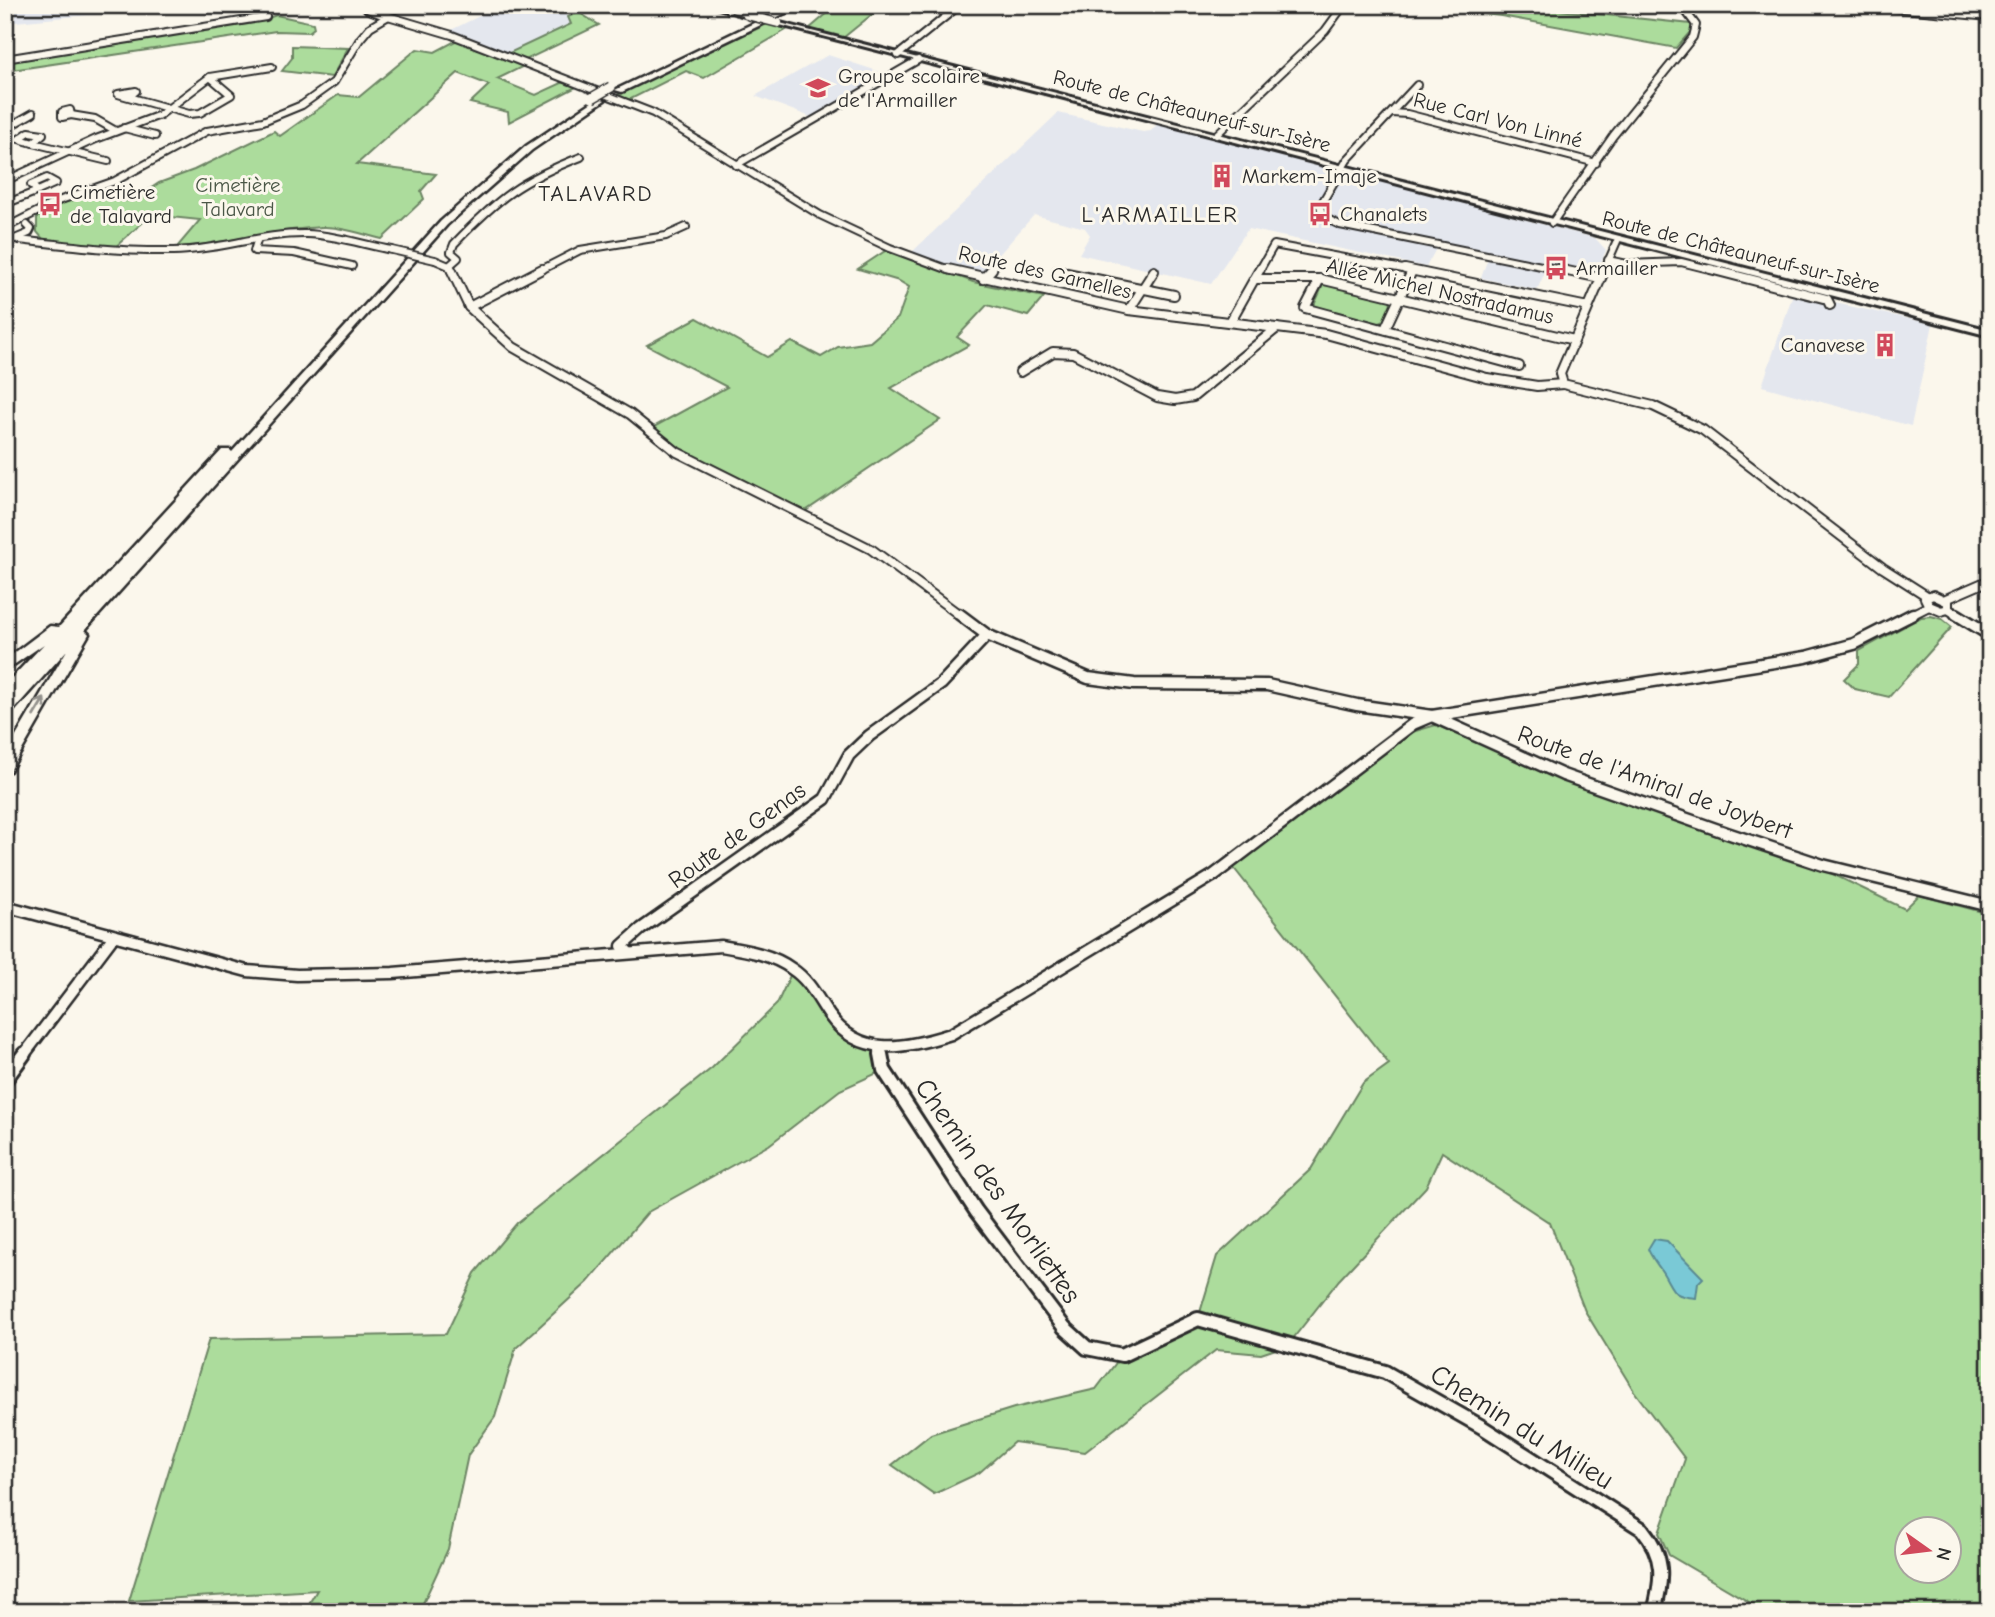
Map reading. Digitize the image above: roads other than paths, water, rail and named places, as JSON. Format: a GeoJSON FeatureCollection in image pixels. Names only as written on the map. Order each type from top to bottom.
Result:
{"type":"FeatureCollection","features":[{"type":"Feature","properties":{"kind":"highway"},"geometry":{"type":"LineString","coordinates":[[5,694],[458,199],[519,147],[615,88],[786,5]]}},
{"type":"Feature","properties":{"kind":"highway"},"geometry":{"type":"LineString","coordinates":[[615,88],[798,5]]}},
{"type":"Feature","properties":{"kind":"highway"},"geometry":{"type":"LineString","coordinates":[[5,711],[468,200],[529,148],[597,99]]}},
{"type":"Feature","properties":{"kind":"highway"},"geometry":{"type":"LineString","coordinates":[[5,667],[100,590]]}},
{"type":"Feature","properties":{"kind":"highway"},"geometry":{"type":"LineString","coordinates":[[5,767],[100,606]]}},
{"type":"Feature","properties":{"kind":"main road","name":"Route de Châteauneuf-sur-Isère"},"geometry":{"type":"LineString","coordinates":[[712,5],[732,8],[747,15],[898,55],[1552,223],[1990,333]]}},
{"type":"Feature","properties":{"kind":"street"},"geometry":{"type":"LineString","coordinates":[[5,59],[267,17],[265,13],[245,5]]}},
{"type":"Feature","properties":{"kind":"street"},"geometry":{"type":"LineString","coordinates":[[9,225],[39,210],[115,181],[207,131],[264,121],[302,105],[338,78],[371,21],[405,5]]}},
{"type":"Feature","properties":{"kind":"street"},"geometry":{"type":"LineString","coordinates":[[898,55],[960,5]]}},
{"type":"Feature","properties":{"kind":"street"},"geometry":{"type":"LineString","coordinates":[[1216,135],[1325,31],[1344,5]]}},
{"type":"Feature","properties":{"kind":"street"},"geometry":{"type":"LineString","coordinates":[[1552,223],[1613,136],[1693,37],[1696,25],[1681,5]]}},
{"type":"Feature","properties":{"kind":"street"},"geometry":{"type":"LineString","coordinates":[[1859,5],[1990,17]]}},
{"type":"Feature","properties":{"kind":"street"},"geometry":{"type":"LineString","coordinates":[[366,7],[383,16]]}},
{"type":"Feature","properties":{"kind":"street"},"geometry":{"type":"LineString","coordinates":[[366,7],[371,21]]}},
{"type":"Feature","properties":{"kind":"street"},"geometry":{"type":"LineString","coordinates":[[371,21],[383,16]]}},
{"type":"Feature","properties":{"kind":"street","name":"Route des Gamelles"},"geometry":{"type":"LineString","coordinates":[[383,16],[399,18],[464,39],[653,113],[820,215],[867,238],[983,279],[1129,310],[1354,340],[1487,378],[1537,386],[1563,384],[1653,406],[1703,430],[1928,601]]}},
{"type":"Feature","properties":{"kind":"street"},"geometry":{"type":"LineString","coordinates":[[736,164],[918,60]]}},
{"type":"Feature","properties":{"kind":"street"},"geometry":{"type":"LineString","coordinates":[[5,181],[169,109],[210,77],[272,67]]}},
{"type":"Feature","properties":{"kind":"street"},"geometry":{"type":"LineString","coordinates":[[129,97],[169,109],[200,113],[231,95],[210,77]]}},
{"type":"Feature","properties":{"kind":"street"},"geometry":{"type":"LineString","coordinates":[[1417,85],[1342,168],[1319,211],[1323,218],[1334,223],[1600,278]]}},
{"type":"Feature","properties":{"kind":"street"},"geometry":{"type":"LineString","coordinates":[[5,129],[33,113]]}},
{"type":"Feature","properties":{"kind":"street","name":"Rue Carl Von Linné"},"geometry":{"type":"LineString","coordinates":[[1392,113],[1407,114],[1596,163]]}},
{"type":"Feature","properties":{"kind":"street"},"geometry":{"type":"LineString","coordinates":[[71,115],[95,119],[120,130],[155,136]]}},
{"type":"Feature","properties":{"kind":"street"},"geometry":{"type":"LineString","coordinates":[[32,143],[89,161],[108,161]]}},
{"type":"Feature","properties":{"kind":"street"},"geometry":{"type":"LineString","coordinates":[[5,243],[37,240],[74,248],[119,251],[216,249],[309,234],[435,260],[449,267],[458,258],[451,252],[454,244],[496,201],[540,173],[581,157]]}},
{"type":"Feature","properties":{"kind":"street"},"geometry":{"type":"LineString","coordinates":[[5,204],[38,191]]}},
{"type":"Feature","properties":{"kind":"street"},"geometry":{"type":"LineString","coordinates":[[27,225],[39,210]]}},
{"type":"Feature","properties":{"kind":"street"},"geometry":{"type":"LineString","coordinates":[[9,225],[27,225],[31,229],[19,240]]}},
{"type":"Feature","properties":{"kind":"street"},"geometry":{"type":"LineString","coordinates":[[469,307],[580,250],[666,236],[686,228]]}},
{"type":"Feature","properties":{"kind":"street"},"geometry":{"type":"LineString","coordinates":[[29,233],[37,240]]}},
{"type":"Feature","properties":{"kind":"street"},"geometry":{"type":"LineString","coordinates":[[1563,384],[1560,374],[1618,239]]}},
{"type":"Feature","properties":{"kind":"street"},"geometry":{"type":"LineString","coordinates":[[257,241],[254,251],[294,253],[352,266]]}},
{"type":"Feature","properties":{"kind":"street"},"geometry":{"type":"LineString","coordinates":[[1230,322],[1274,246],[1292,246],[1588,307]]}},
{"type":"Feature","properties":{"kind":"street"},"geometry":{"type":"LineString","coordinates":[[1608,260],[1631,266],[1657,259],[1681,261],[1827,299],[1830,305]]}},
{"type":"Feature","properties":{"kind":"street"},"geometry":{"type":"LineString","coordinates":[[983,279],[1000,260]]}},
{"type":"Feature","properties":{"kind":"street","name":"Route de l'Amiral de Joybert"},"geometry":{"type":"LineString","coordinates":[[449,267],[469,307],[513,347],[630,414],[677,452],[871,549],[987,635],[1035,658],[1087,677],[1134,684],[1267,685],[1357,705],[1432,716],[1563,775],[1727,833],[1836,868],[1990,906]]}},
{"type":"Feature","properties":{"kind":"street"},"geometry":{"type":"LineString","coordinates":[[1057,271],[1174,295]]}},
{"type":"Feature","properties":{"kind":"street"},"geometry":{"type":"LineString","coordinates":[[1129,310],[1154,271]]}},
{"type":"Feature","properties":{"kind":"street"},"geometry":{"type":"LineString","coordinates":[[1385,329],[1412,271]]}},
{"type":"Feature","properties":{"kind":"street","name":"Allée Michel Nostradamus"},"geometry":{"type":"LineString","coordinates":[[1255,279],[1320,279],[1574,340]]}},
{"type":"Feature","properties":{"kind":"street"},"geometry":{"type":"LineString","coordinates":[[1320,279],[1305,308],[1520,366]]}},
{"type":"Feature","properties":{"kind":"street"},"geometry":{"type":"LineString","coordinates":[[1020,372],[1058,351],[1074,355],[1156,397],[1185,399],[1193,397],[1277,328]]}},
{"type":"Feature","properties":{"kind":"street"},"geometry":{"type":"LineString","coordinates":[[1945,599],[1990,580]]}},
{"type":"Feature","properties":{"kind":"street"},"geometry":{"type":"LineString","coordinates":[[7,908],[247,971],[297,975],[393,973],[607,954],[625,948],[721,946],[755,952],[793,969],[818,994],[834,1021],[856,1040],[880,1050],[909,1048],[951,1034],[1009,1001],[1214,874],[1413,724],[1432,716],[1806,657],[1854,644],[1928,601],[1933,595],[1945,599],[1950,605],[1948,609]]}},
{"type":"Feature","properties":{"kind":"street"},"geometry":{"type":"LineString","coordinates":[[1928,601],[1937,610],[1948,609],[1990,635]]}},
{"type":"Feature","properties":{"kind":"street","name":"Route de Genas"},"geometry":{"type":"LineString","coordinates":[[625,948],[825,799],[849,755],[870,736],[941,684],[987,635]]}},
{"type":"Feature","properties":{"kind":"street"},"geometry":{"type":"LineString","coordinates":[[5,1080],[114,936]]}},
{"type":"Feature","properties":{"kind":"street","name":"Chemin des Morliettes"},"geometry":{"type":"LineString","coordinates":[[880,1050],[884,1070],[976,1211],[1064,1328],[1087,1348],[1122,1355],[1198,1319],[1288,1345]]}},
{"type":"Feature","properties":{"kind":"street","name":"Chemin du Milieu"},"geometry":{"type":"LineString","coordinates":[[1288,1345],[1385,1371],[1482,1427],[1642,1529],[1656,1544],[1665,1570],[1654,1612]]}},
{"type":"Feature","properties":{"kind":"water"},"geometry":{"type":"Polygon","coordinates":[[[1654,1239],[1667,1241],[1703,1278],[1698,1283],[1696,1298],[1677,1294],[1672,1288],[1648,1249],[1654,1239]]]}},
{"type":"Feature","properties":{"kind":"place","name":"Groupe scolaire de l'Armailler"},"geometry":{"type":"Point","coordinates":[818,88]}},
{"type":"Feature","properties":{"kind":"place","name":"Markem-Imaje"},"geometry":{"type":"Point","coordinates":[1222,176]}},
{"type":"Feature","properties":{"kind":"place","name":"Cimetière de Talavard"},"geometry":{"type":"Point","coordinates":[50,204]}},
{"type":"Feature","properties":{"kind":"place","name":"Chanalets"},"geometry":{"type":"Point","coordinates":[1320,214]}},
{"type":"Feature","properties":{"kind":"place","name":"Armailler"},"geometry":{"type":"Point","coordinates":[1556,268]}},
{"type":"Feature","properties":{"kind":"place","name":"Canavese"},"geometry":{"type":"Point","coordinates":[1885,345]}},
{"type":"Feature","properties":{"kind":"district","name":"TALAVARD"},"geometry":{"type":"Point","coordinates":[596,193]}},
{"type":"Feature","properties":{"kind":"district","name":"L'ARMAILLER"},"geometry":{"type":"Point","coordinates":[1160,214]}},
{"type":"Feature","properties":{"kind":"park label","name":"Cimetière Talavard"},"geometry":{"type":"Point","coordinates":[238,197]}}]}
